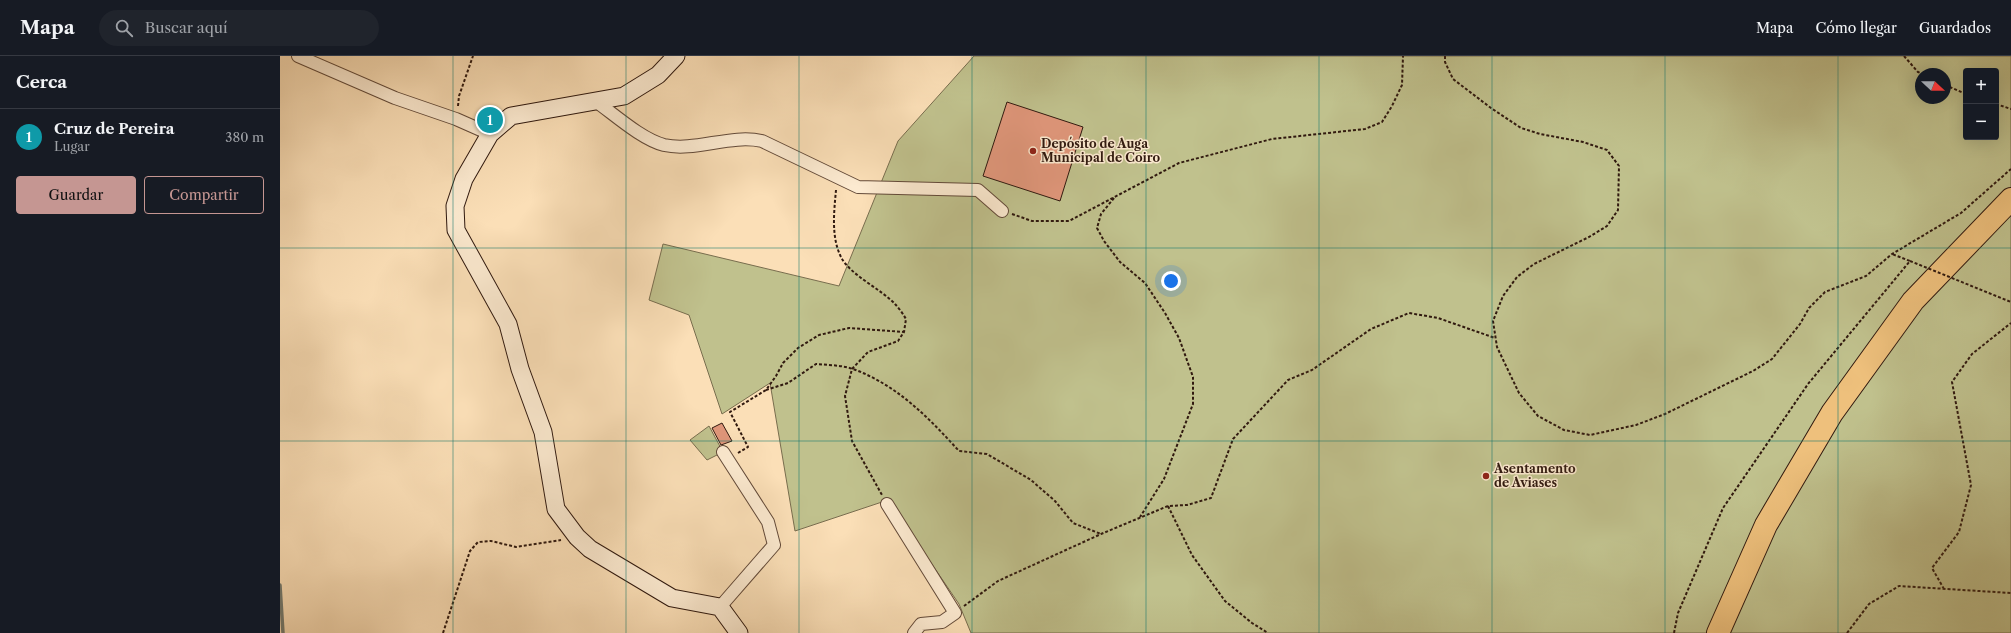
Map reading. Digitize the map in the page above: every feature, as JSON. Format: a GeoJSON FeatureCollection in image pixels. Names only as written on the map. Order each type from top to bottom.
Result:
{"type":"FeatureCollection","features":[{"type":"Feature","properties":{"kind":"highway"},"geometry":{"type":"LineString","coordinates":[[1718,633],[1766,525],[1832,414],[1913,301],[2011,200]]}},
{"type":"Feature","properties":{"kind":"street"},"geometry":{"type":"LineString","coordinates":[[298,56],[395,98],[456,119],[490,134]]}},
{"type":"Feature","properties":{"kind":"street"},"geometry":{"type":"LineString","coordinates":[[676,56],[658,75],[624,96],[594,100],[511,116],[490,134],[464,179],[454,206],[456,230],[508,324],[520,368],[543,432],[556,509],[577,537],[596,553],[672,598],[720,607],[739,633]]}},
{"type":"Feature","properties":{"kind":"street"},"geometry":{"type":"LineString","coordinates":[[594,100],[651,140],[665,145],[685,146],[748,138],[762,141],[858,187],[978,190],[1002,211]]}},
{"type":"Feature","properties":{"kind":"street"},"geometry":{"type":"LineString","coordinates":[[720,607],[774,545],[768,522],[725,455]]}},
{"type":"Feature","properties":{"kind":"street"},"geometry":{"type":"LineString","coordinates":[[887,504],[955,613],[942,622],[922,624],[914,633]]}},
{"type":"Feature","properties":{"kind":"path"},"geometry":{"type":"LineString","coordinates":[[456,119],[459,96],[473,56]]}},
{"type":"Feature","properties":{"kind":"path"},"geometry":{"type":"LineString","coordinates":[[1002,211],[1032,221],[1069,221],[1179,163],[1272,139],[1365,129],[1382,122],[1392,106],[1402,85],[1403,56]]}},
{"type":"Feature","properties":{"kind":"path"},"geometry":{"type":"LineString","coordinates":[[1445,56],[1445,62],[1453,79],[1491,108],[1521,128],[1540,134],[1583,142],[1607,150],[1619,166],[1618,210],[1607,226],[1589,237],[1534,264],[1517,277],[1503,296],[1493,321],[1497,347],[1519,393],[1538,416],[1564,430],[1590,436],[1636,425],[1665,414],[1753,371],[1772,359],[1800,324],[1809,308],[1825,292],[1866,276],[1892,254],[1961,213],[2011,169]]}},
{"type":"Feature","properties":{"kind":"path"},"geometry":{"type":"LineString","coordinates":[[1904,56],[1915,69]]}},
{"type":"Feature","properties":{"kind":"path"},"geometry":{"type":"LineString","coordinates":[[1951,88],[1963,93]]}},
{"type":"Feature","properties":{"kind":"path"},"geometry":{"type":"LineString","coordinates":[[1999,105],[2011,109]]}},
{"type":"Feature","properties":{"kind":"path"},"geometry":{"type":"LineString","coordinates":[[838,177],[833,214],[835,244],[842,259],[858,275],[895,304],[906,319],[904,332],[898,341],[868,352],[852,369],[845,396],[852,441],[887,504]]}},
{"type":"Feature","properties":{"kind":"path"},"geometry":{"type":"LineString","coordinates":[[1115,197],[1101,214],[1097,228],[1104,241],[1120,262],[1145,283],[1165,313],[1179,338],[1193,377],[1193,404],[1164,479],[1140,518]]}},
{"type":"Feature","properties":{"kind":"path"},"geometry":{"type":"LineString","coordinates":[[1892,254],[2011,302]]}},
{"type":"Feature","properties":{"kind":"path"},"geometry":{"type":"LineString","coordinates":[[1674,633],[1678,613],[1723,508],[1808,384],[1910,261]]}},
{"type":"Feature","properties":{"kind":"path"},"geometry":{"type":"LineString","coordinates":[[955,613],[998,581],[1101,534],[1168,506],[1187,505],[1211,498],[1233,439],[1288,380],[1312,370],[1371,329],[1409,313],[1438,318],[1495,338]]}},
{"type":"Feature","properties":{"kind":"path"},"geometry":{"type":"LineString","coordinates":[[1944,589],[1932,568],[1959,532],[1971,485],[1952,382],[1972,354],[2011,323]]}},
{"type":"Feature","properties":{"kind":"path"},"geometry":{"type":"LineString","coordinates":[[766,390],[783,363],[798,348],[819,335],[849,328],[904,332]]}},
{"type":"Feature","properties":{"kind":"path"},"geometry":{"type":"LineString","coordinates":[[725,455],[748,447],[730,412],[766,390],[788,383],[816,364],[852,369],[894,388],[936,425],[959,451],[987,454],[1031,480],[1054,502],[1072,523],[1101,534]]}},
{"type":"Feature","properties":{"kind":"path"},"geometry":{"type":"LineString","coordinates":[[1168,506],[1192,555],[1225,601],[1252,623],[1268,633]]}},
{"type":"Feature","properties":{"kind":"path"},"geometry":{"type":"LineString","coordinates":[[443,633],[470,552],[478,542],[492,541],[516,547],[546,544]]}},
{"type":"Feature","properties":{"kind":"path"},"geometry":{"type":"LineString","coordinates":[[1847,633],[1869,604],[1899,586],[2011,593]]}},
{"type":"Feature","properties":{"kind":"green space"},"geometry":{"type":"Polygon","coordinates":[[[974,56],[2011,56],[2011,633],[971,633],[959,604],[888,500],[795,531],[770,383],[722,414],[689,315],[649,300],[663,244],[839,286],[898,141],[974,56]]]}},
{"type":"Feature","properties":{"kind":"green space"},"geometry":{"type":"Polygon","coordinates":[[[709,426],[723,452],[707,460],[690,440],[709,426]]]}},
{"type":"Feature","properties":{"kind":"building","name":"Depósito de Auga Municipal de Coiro"},"geometry":{"type":"Polygon","coordinates":[[[1007,102],[1083,127],[1060,201],[983,176],[1007,102]]]}},
{"type":"Feature","properties":{"kind":"building"},"geometry":{"type":"Polygon","coordinates":[[[722,423],[732,441],[721,445],[712,428],[722,423]]]}},
{"type":"Feature","properties":{"kind":"waterway"},"geometry":{"type":"LineString","coordinates":[[280,585],[283,633]]}},
{"type":"Feature","properties":{"kind":"place","name":"Cruz de Pereira"},"geometry":{"type":"Point","coordinates":[490,120]}},
{"type":"Feature","properties":{"kind":"place","name":"Depósito de Auga Municipal de Coiro"},"geometry":{"type":"Point","coordinates":[1033,151]}},
{"type":"Feature","properties":{"kind":"place","name":"Asentamento de Aviases"},"geometry":{"type":"Point","coordinates":[1486,476]}}]}
